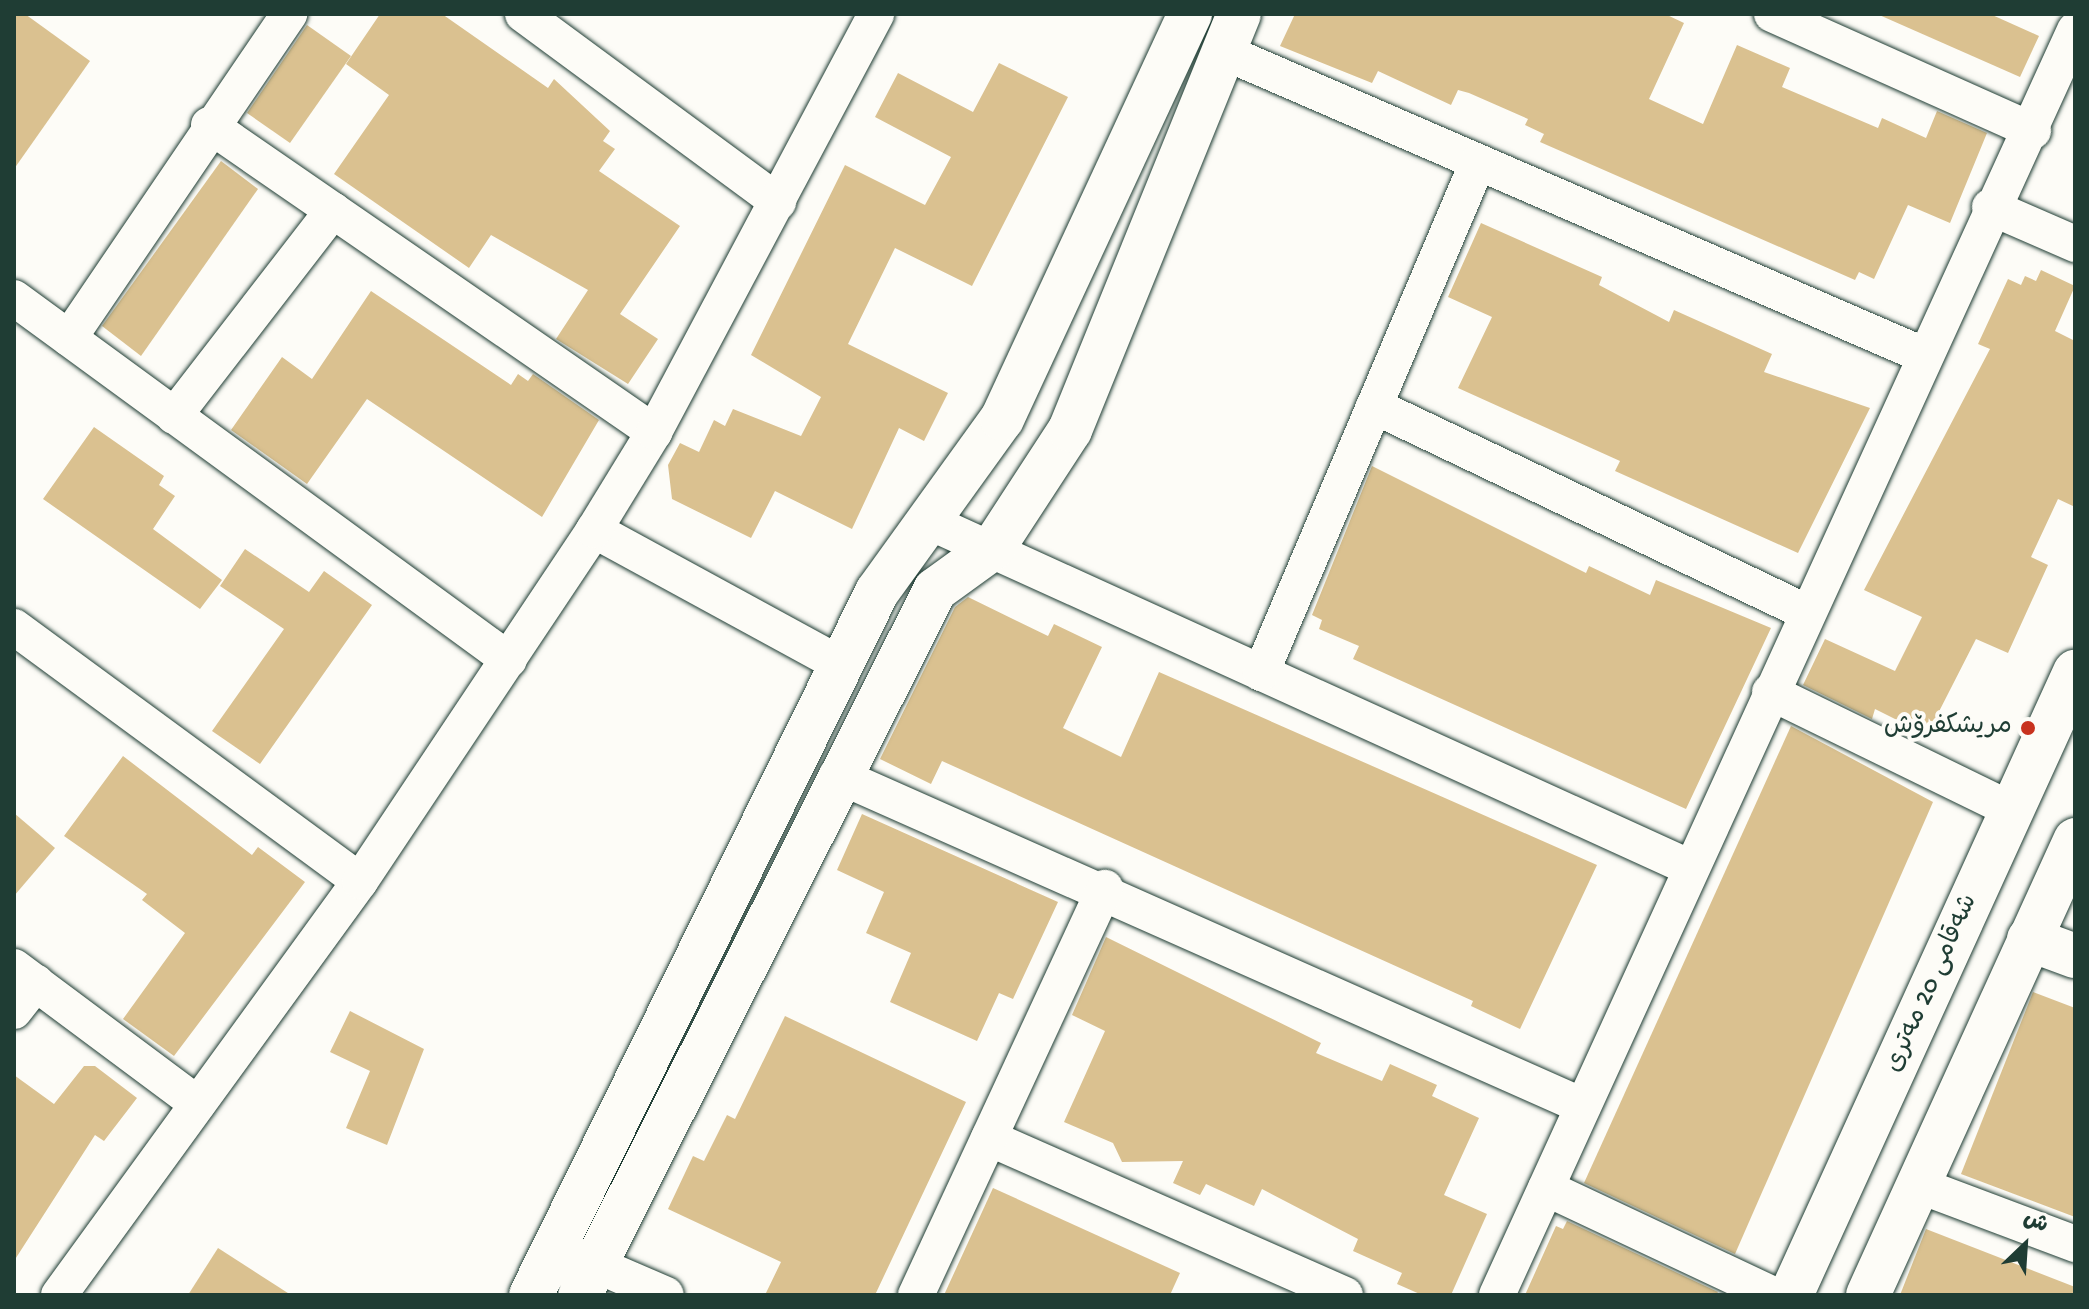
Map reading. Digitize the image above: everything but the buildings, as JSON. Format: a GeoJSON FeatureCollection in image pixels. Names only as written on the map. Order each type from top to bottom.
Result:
{"type":"FeatureCollection","features":[{"type":"Feature","properties":{"kind":"street"},"geometry":{"type":"LineString","coordinates":[[69,338],[209,125],[289,14]]}},
{"type":"Feature","properties":{"kind":"street"},"geometry":{"type":"LineString","coordinates":[[523,14],[778,202]]}},
{"type":"Feature","properties":{"kind":"street"},"geometry":{"type":"LineString","coordinates":[[59,1295],[360,881],[594,530],[654,432],[876,14]]}},
{"type":"Feature","properties":{"kind":"street"},"geometry":{"type":"LineString","coordinates":[[531,1295],[888,573],[930,522],[1002,419],[1190,14]]}},
{"type":"Feature","properties":{"kind":"street"},"geometry":{"type":"LineString","coordinates":[[1772,14],[2033,131]]}},
{"type":"Feature","properties":{"kind":"street"},"geometry":{"type":"LineString","coordinates":[[1497,1295],[1990,207],[2033,131],[2075,30]]}},
{"type":"Feature","properties":{"kind":"street"},"geometry":{"type":"LineString","coordinates":[[588,1280],[837,775],[935,590],[993,548],[1070,430],[1230,32],[1478,162],[1923,355]]}},
{"type":"Feature","properties":{"kind":"street"},"geometry":{"type":"LineString","coordinates":[[209,125],[654,432]]}},
{"type":"Feature","properties":{"kind":"street"},"geometry":{"type":"LineString","coordinates":[[1261,673],[1478,162]]}},
{"type":"Feature","properties":{"kind":"street"},"geometry":{"type":"LineString","coordinates":[[1990,207],[2075,244]]}},
{"type":"Feature","properties":{"kind":"street"},"geometry":{"type":"LineString","coordinates":[[174,416],[333,210]]}},
{"type":"Feature","properties":{"kind":"street"},"geometry":{"type":"LineString","coordinates":[[18,311],[69,338],[509,660]]}},
{"type":"Feature","properties":{"kind":"street"},"geometry":{"type":"LineString","coordinates":[[1374,406],[1806,612]]}},
{"type":"Feature","properties":{"kind":"street"},"geometry":{"type":"LineString","coordinates":[[930,522],[993,548],[1691,868]]}},
{"type":"Feature","properties":{"kind":"street"},"geometry":{"type":"LineString","coordinates":[[594,530],[842,665]]}},
{"type":"Feature","properties":{"kind":"street"},"geometry":{"type":"LineString","coordinates":[[14,627],[360,881]]}},
{"type":"Feature","properties":{"kind":"street","name":"شەقامی 20 مەتری"},"geometry":{"type":"LineString","coordinates":[[1791,1295],[2075,672]]}},
{"type":"Feature","properties":{"kind":"street"},"geometry":{"type":"LineString","coordinates":[[1770,692],[2012,810]]}},
{"type":"Feature","properties":{"kind":"street"},"geometry":{"type":"LineString","coordinates":[[837,775],[1105,888],[1583,1106]]}},
{"type":"Feature","properties":{"kind":"street"},"geometry":{"type":"LineString","coordinates":[[1868,1295],[2029,939],[2062,901],[2075,840]]}},
{"type":"Feature","properties":{"kind":"street"},"geometry":{"type":"LineString","coordinates":[[916,1295],[1105,888]]}},
{"type":"Feature","properties":{"kind":"street"},"geometry":{"type":"LineString","coordinates":[[2029,939],[2075,956]]}},
{"type":"Feature","properties":{"kind":"street"},"geometry":{"type":"LineString","coordinates":[[21,987],[198,1104]]}},
{"type":"Feature","properties":{"kind":"street"},"geometry":{"type":"LineString","coordinates":[[1900,1057],[1963,1085]]}},
{"type":"Feature","properties":{"kind":"street"},"geometry":{"type":"LineString","coordinates":[[989,1138],[1345,1295]]}},
{"type":"Feature","properties":{"kind":"street"},"geometry":{"type":"LineString","coordinates":[[1918,1185],[2075,1244]]}},
{"type":"Feature","properties":{"kind":"street"},"geometry":{"type":"LineString","coordinates":[[1546,1188],[1773,1295]]}},
{"type":"Feature","properties":{"kind":"street"},"geometry":{"type":"LineString","coordinates":[[555,1247],[588,1280],[666,1295]]}},
{"type":"Feature","properties":{"kind":"place","name":"مریشکفرۆش"},"geometry":{"type":"Point","coordinates":[2028,728]}}]}
